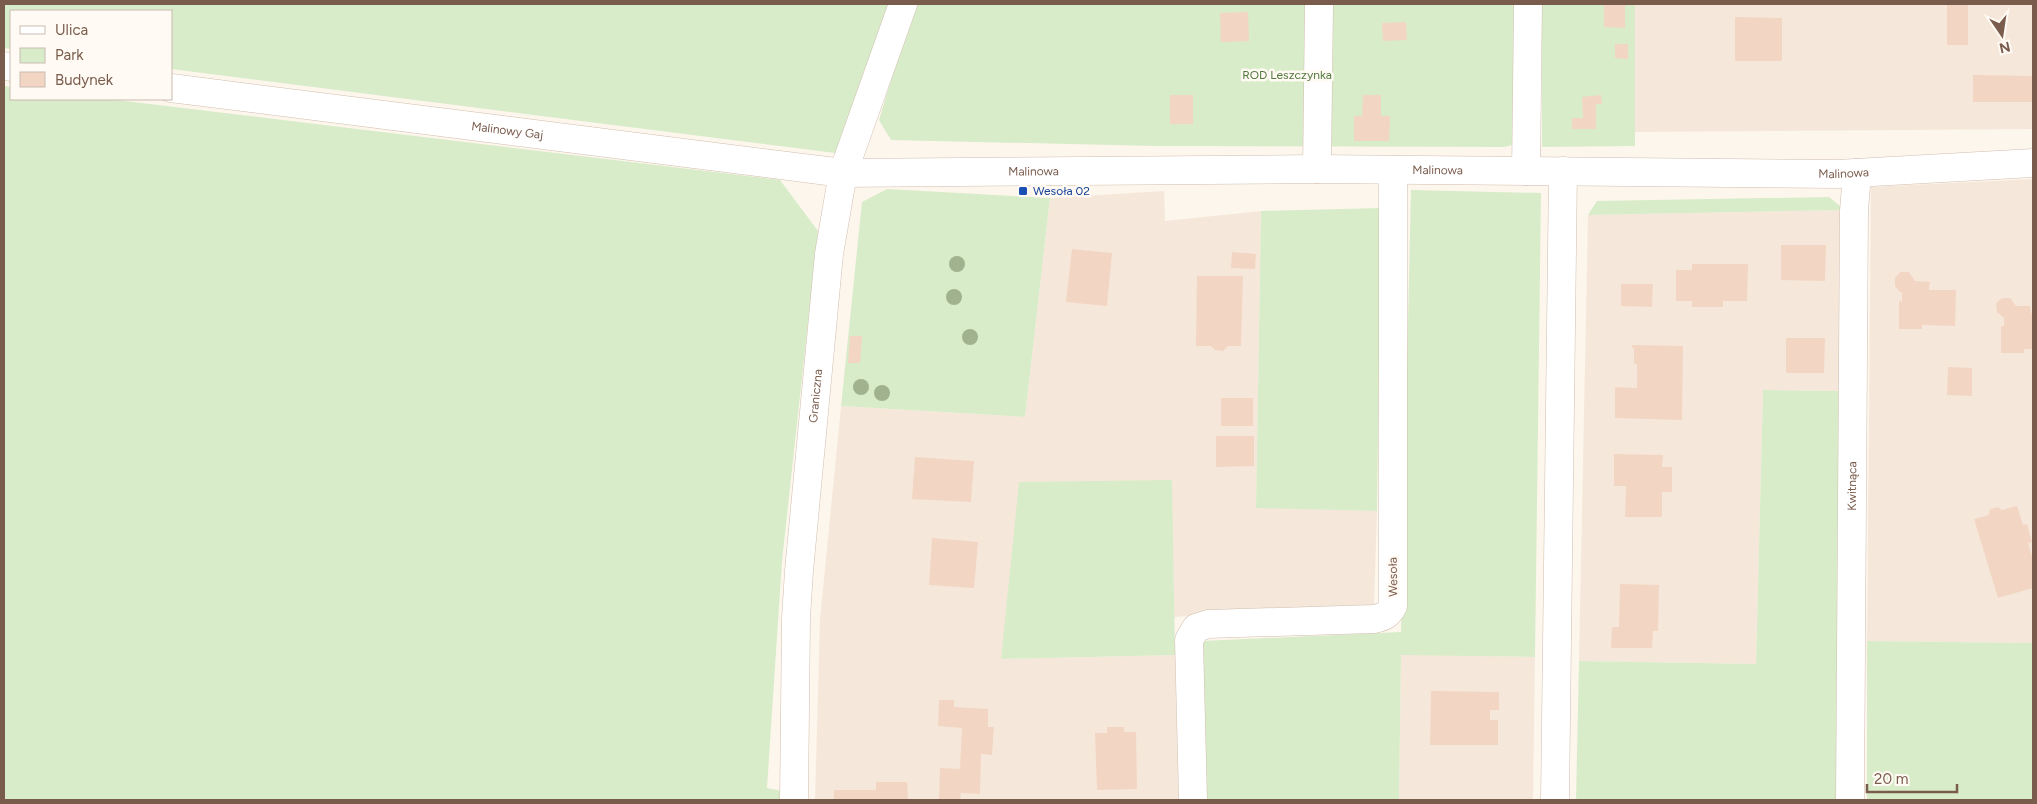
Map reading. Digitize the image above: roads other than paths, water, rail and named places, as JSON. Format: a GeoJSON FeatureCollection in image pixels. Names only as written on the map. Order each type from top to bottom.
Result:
{"type":"FeatureCollection","features":[{"type":"Feature","properties":{"kind":"street","name":"Graniczna"},"geometry":{"type":"LineString","coordinates":[[794,800],[796,618],[799,571],[830,254],[843,173],[903,4]]}},
{"type":"Feature","properties":{"kind":"street"},"geometry":{"type":"LineString","coordinates":[[1317,169],[1319,4]]}},
{"type":"Feature","properties":{"kind":"street"},"geometry":{"type":"LineString","coordinates":[[1526,171],[1528,4]]}},
{"type":"Feature","properties":{"kind":"street","name":"Malinowy Gaj"},"geometry":{"type":"LineString","coordinates":[[172,88],[843,173]]}},
{"type":"Feature","properties":{"kind":"street","name":"Malinowa"},"geometry":{"type":"LineString","coordinates":[[843,173],[934,174],[1317,169],[1857,173],[2033,163]]}},
{"type":"Feature","properties":{"kind":"street","name":"Wesoła"},"geometry":{"type":"LineString","coordinates":[[1192,800],[1189,640],[1196,628],[1208,624],[1374,619],[1384,617],[1393,606],[1393,170]]}},
{"type":"Feature","properties":{"kind":"street"},"geometry":{"type":"LineString","coordinates":[[1555,800],[1563,171]]}},
{"type":"Feature","properties":{"kind":"street","name":"Kwitnąca"},"geometry":{"type":"LineString","coordinates":[[1850,800],[1854,211],[1857,173]]}},
{"type":"Feature","properties":{"kind":"place","name":"Wesoła 02"},"geometry":{"type":"Point","coordinates":[1023,191]}},
{"type":"Feature","properties":{"kind":"park label","name":"ROD Leszczynka"},"geometry":{"type":"Point","coordinates":[1287,75]}}]}
